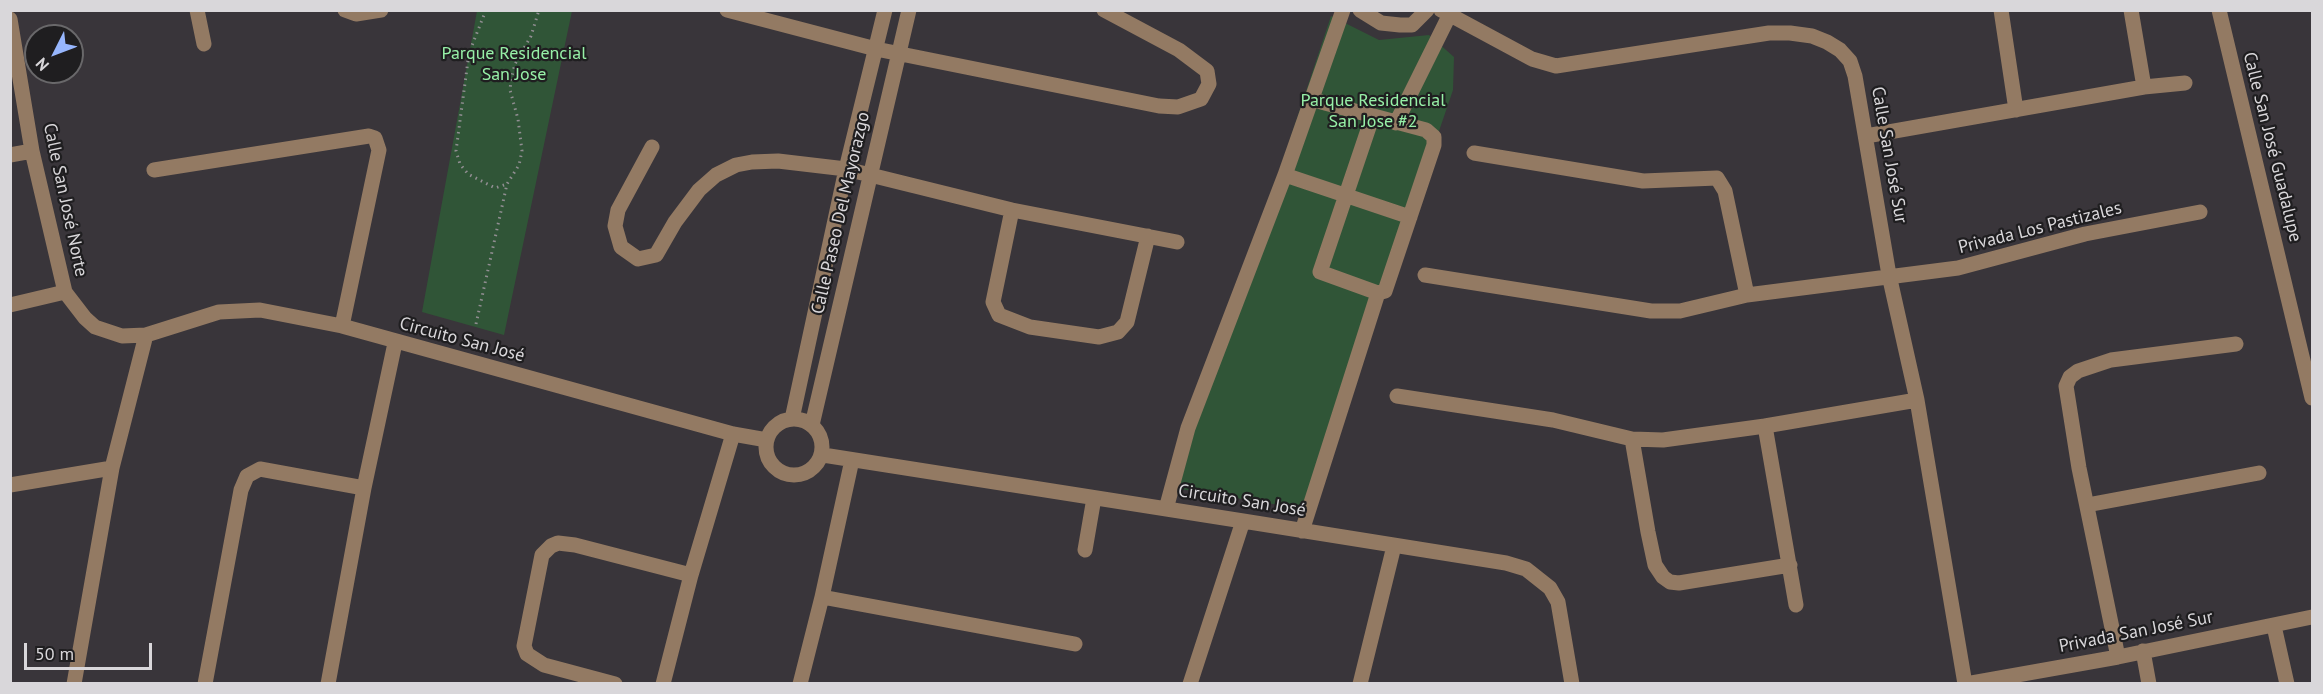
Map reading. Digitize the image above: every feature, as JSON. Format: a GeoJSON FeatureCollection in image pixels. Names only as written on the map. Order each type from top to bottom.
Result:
{"type":"FeatureCollection","features":[{"type":"Feature","properties":{"kind":"street"},"geometry":{"type":"LineString","coordinates":[[197,10],[204,44]]}},
{"type":"Feature","properties":{"kind":"street"},"geometry":{"type":"LineString","coordinates":[[345,10],[356,14],[381,10]]}},
{"type":"Feature","properties":{"kind":"street","name":"Calle Paseo Del Mayorazgo"},"geometry":{"type":"LineString","coordinates":[[812,425],[858,171],[888,51],[885,10]]}},
{"type":"Feature","properties":{"kind":"street","name":"Calle Paseo Del Mayorazgo"},"geometry":{"type":"LineString","coordinates":[[792,418],[888,51],[909,10]]}},
{"type":"Feature","properties":{"kind":"street"},"geometry":{"type":"LineString","coordinates":[[728,11],[888,51],[1159,106],[1178,107],[1201,99],[1209,84],[1207,71],[1179,50],[1104,10]]}},
{"type":"Feature","properties":{"kind":"street"},"geometry":{"type":"LineString","coordinates":[[1166,509],[1188,428],[1285,175],[1343,10]]}},
{"type":"Feature","properties":{"kind":"street"},"geometry":{"type":"LineString","coordinates":[[1360,10],[1381,23],[1400,25],[1412,25],[1427,10]]}},
{"type":"Feature","properties":{"kind":"street"},"geometry":{"type":"LineString","coordinates":[[2001,10],[2016,110]]}},
{"type":"Feature","properties":{"kind":"street"},"geometry":{"type":"LineString","coordinates":[[2131,10],[2144,87]]}},
{"type":"Feature","properties":{"kind":"street","name":"Calle San José Guadalupe"},"geometry":{"type":"LineString","coordinates":[[2218,10],[2313,398]]}},
{"type":"Feature","properties":{"kind":"street"},"geometry":{"type":"LineString","coordinates":[[1396,123],[1445,13]]}},
{"type":"Feature","properties":{"kind":"street","name":"Calle San José Sur"},"geometry":{"type":"LineString","coordinates":[[1445,13],[1532,59],[1556,66],[1769,33],[1812,36],[1840,50],[1850,61],[1866,136],[1889,275],[1917,400],[1965,684]]}},
{"type":"Feature","properties":{"kind":"street","name":"Calle San José Norte"},"geometry":{"type":"LineString","coordinates":[[10,19],[32,151],[64,292],[95,327],[122,336],[146,335]]}},
{"type":"Feature","properties":{"kind":"street"},"geometry":{"type":"LineString","coordinates":[[1866,136],[2144,87],[2185,83]]}},
{"type":"Feature","properties":{"kind":"street"},"geometry":{"type":"LineString","coordinates":[[1310,99],[1372,118],[1426,130],[1434,136],[1434,145],[1385,291],[1378,293],[1320,272],[1372,118]]}},
{"type":"Feature","properties":{"kind":"street"},"geometry":{"type":"LineString","coordinates":[[154,170],[369,136],[375,138],[379,150],[342,326]]}},
{"type":"Feature","properties":{"kind":"street"},"geometry":{"type":"LineString","coordinates":[[652,147],[618,210],[615,226],[621,247],[638,259],[656,255],[675,222],[699,190],[716,175],[736,165],[778,161],[858,171],[1012,210],[1177,242]]}},
{"type":"Feature","properties":{"kind":"street"},"geometry":{"type":"LineString","coordinates":[[10,155],[32,151]]}},
{"type":"Feature","properties":{"kind":"street"},"geometry":{"type":"LineString","coordinates":[[1474,153],[1643,181],[1717,178],[1725,191],[1747,295]]}},
{"type":"Feature","properties":{"kind":"street"},"geometry":{"type":"LineString","coordinates":[[1285,175],[1410,217]]}},
{"type":"Feature","properties":{"kind":"street"},"geometry":{"type":"LineString","coordinates":[[1012,210],[993,302],[999,315],[1029,327],[1099,337],[1118,332],[1127,322],[1148,236]]}},
{"type":"Feature","properties":{"kind":"street","name":"Privada Los Pastizales"},"geometry":{"type":"LineString","coordinates":[[1425,275],[1651,311],[1680,311],[1747,295],[1889,275],[1912,276],[1958,268],[2085,234],[2200,212]]}},
{"type":"Feature","properties":{"kind":"street"},"geometry":{"type":"LineString","coordinates":[[10,305],[64,292]]}},
{"type":"Feature","properties":{"kind":"street"},"geometry":{"type":"LineString","coordinates":[[1302,531],[1378,293]]}},
{"type":"Feature","properties":{"kind":"street","name":"Circuito San José"},"geometry":{"type":"LineString","coordinates":[[146,335],[219,312],[260,310],[342,326],[395,343],[733,434],[767,440]]}},
{"type":"Feature","properties":{"kind":"street"},"geometry":{"type":"LineString","coordinates":[[74,684],[112,468],[146,335]]}},
{"type":"Feature","properties":{"kind":"street"},"geometry":{"type":"LineString","coordinates":[[328,684],[364,488],[395,343]]}},
{"type":"Feature","properties":{"kind":"street"},"geometry":{"type":"LineString","coordinates":[[2118,657],[2067,404],[2066,386],[2070,377],[2086,367],[2111,360],[2236,344]]}},
{"type":"Feature","properties":{"kind":"street"},"geometry":{"type":"LineString","coordinates":[[1397,396],[1553,420],[1632,439],[1663,440],[1765,426],[1917,400]]}},
{"type":"Feature","properties":{"kind":"street"},"geometry":{"type":"LineString","coordinates":[[792,418],[812,425],[822,440],[823,455],[807,473],[797,476],[786,474],[769,461],[767,440],[776,426],[792,418]]}},
{"type":"Feature","properties":{"kind":"street"},"geometry":{"type":"LineString","coordinates":[[1765,426],[1796,606]]}},
{"type":"Feature","properties":{"kind":"street"},"geometry":{"type":"LineString","coordinates":[[663,684],[691,575],[733,434]]}},
{"type":"Feature","properties":{"kind":"street"},"geometry":{"type":"LineString","coordinates":[[1632,439],[1656,565],[1663,577],[1670,582],[1695,581],[1790,565]]}},
{"type":"Feature","properties":{"kind":"street","name":"Circuito San José"},"geometry":{"type":"LineString","coordinates":[[823,455],[1506,563],[1526,569],[1550,588],[1558,602],[1572,684]]}},
{"type":"Feature","properties":{"kind":"street"},"geometry":{"type":"LineString","coordinates":[[800,684],[852,460]]}},
{"type":"Feature","properties":{"kind":"street"},"geometry":{"type":"LineString","coordinates":[[10,485],[112,468]]}},
{"type":"Feature","properties":{"kind":"street"},"geometry":{"type":"LineString","coordinates":[[205,684],[241,490],[247,476],[260,469],[364,488]]}},
{"type":"Feature","properties":{"kind":"street"},"geometry":{"type":"LineString","coordinates":[[2087,505],[2259,473]]}},
{"type":"Feature","properties":{"kind":"street"},"geometry":{"type":"LineString","coordinates":[[1085,550],[1094,498]]}},
{"type":"Feature","properties":{"kind":"street"},"geometry":{"type":"LineString","coordinates":[[1190,684],[1243,521]]}},
{"type":"Feature","properties":{"kind":"street"},"geometry":{"type":"LineString","coordinates":[[615,684],[544,665],[527,654],[524,646],[527,624],[538,566],[546,550],[558,543],[575,545],[691,575]]}},
{"type":"Feature","properties":{"kind":"street"},"geometry":{"type":"LineString","coordinates":[[1360,684],[1394,546]]}},
{"type":"Feature","properties":{"kind":"street"},"geometry":{"type":"LineString","coordinates":[[822,597],[1075,644]]}},
{"type":"Feature","properties":{"kind":"street","name":"Privada San José Sur"},"geometry":{"type":"LineString","coordinates":[[1965,684],[2118,657],[2313,617]]}},
{"type":"Feature","properties":{"kind":"street"},"geometry":{"type":"LineString","coordinates":[[2274,626],[2287,684]]}},
{"type":"Feature","properties":{"kind":"street"},"geometry":{"type":"LineString","coordinates":[[2143,651],[2149,684]]}},
{"type":"Feature","properties":{"kind":"path"},"geometry":{"type":"LineString","coordinates":[[486,10],[469,53],[456,152],[460,164],[468,174],[495,188],[507,184]]}},
{"type":"Feature","properties":{"kind":"path"},"geometry":{"type":"LineString","coordinates":[[476,324],[507,184],[519,165],[522,151],[518,119],[510,90],[515,64],[531,36],[539,10]]}},
{"type":"Feature","properties":{"kind":"green space","name":"Parque Residencial San Jose"},"geometry":{"type":"Polygon","coordinates":[[[477,11],[572,11],[504,335],[422,312],[477,11]]]}},
{"type":"Feature","properties":{"kind":"green space","name":"Parque Residencial San Jose #2"},"geometry":{"type":"Polygon","coordinates":[[[1331,16],[1379,40],[1429,35],[1454,57],[1453,90],[1310,510],[1174,488],[1331,16]]]}}]}
